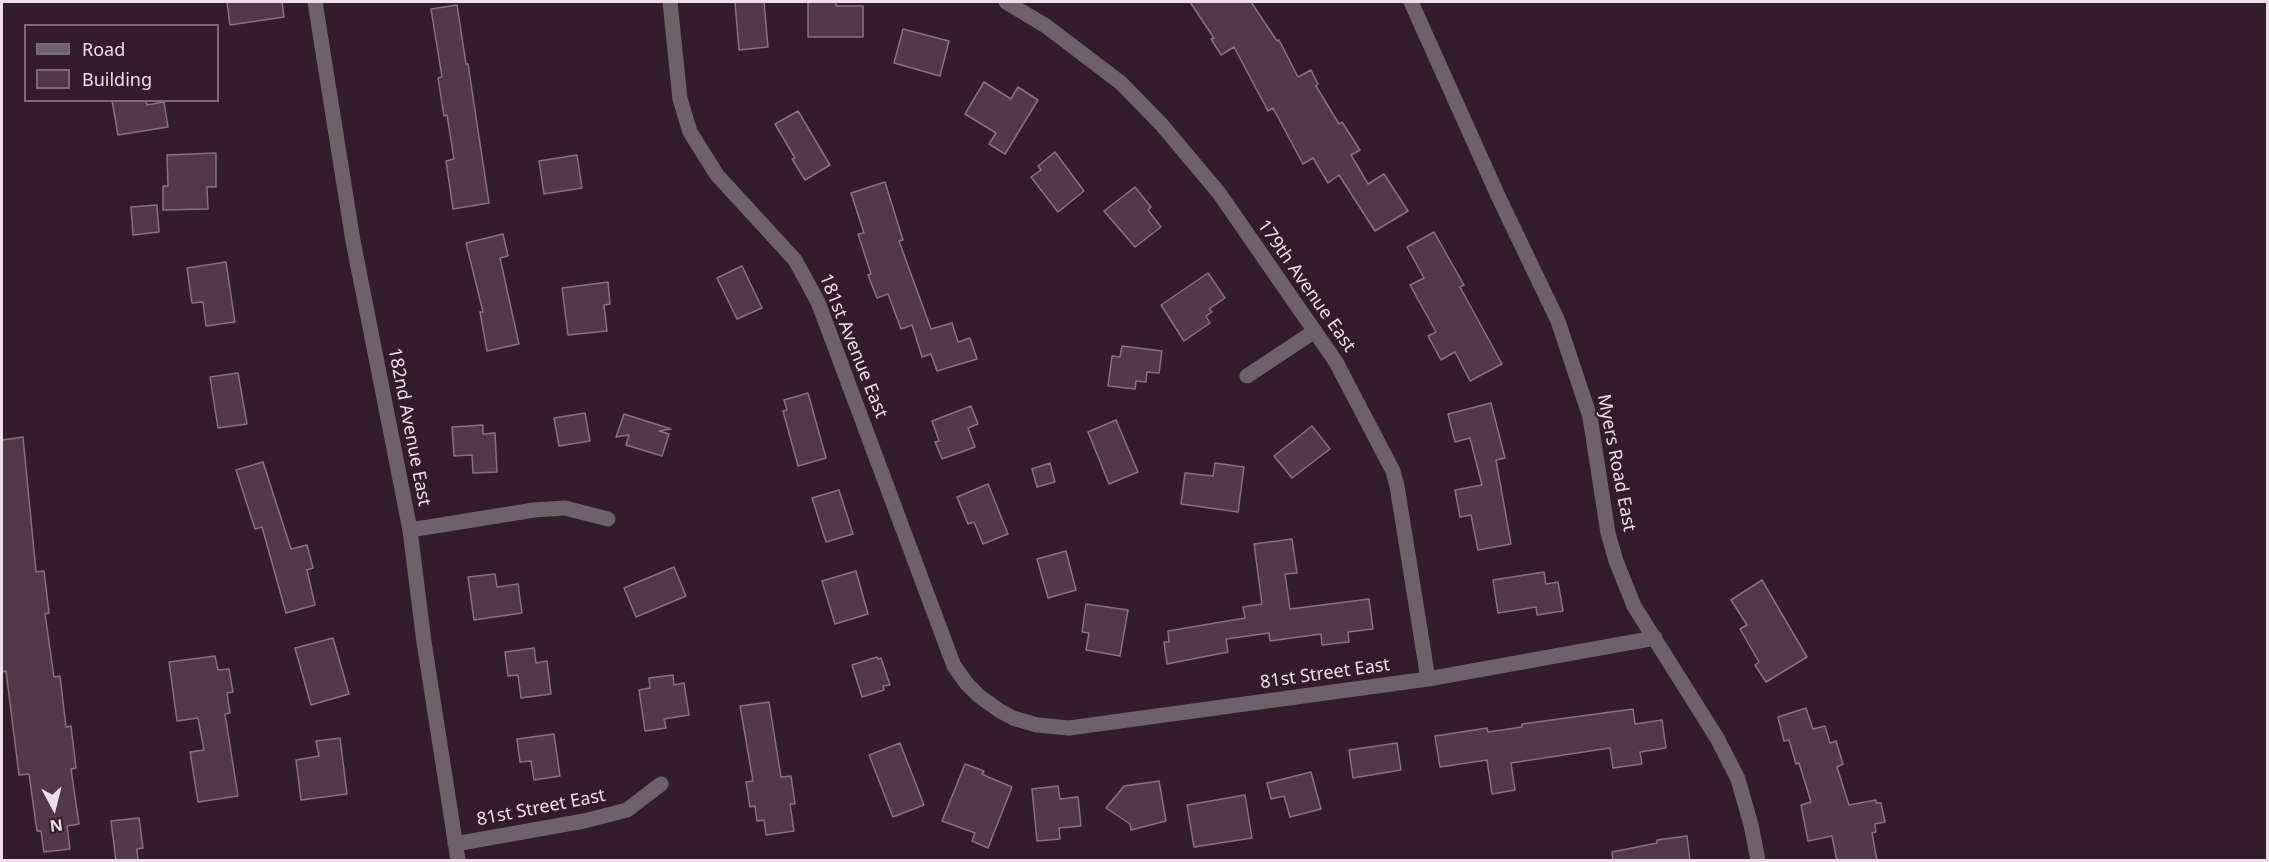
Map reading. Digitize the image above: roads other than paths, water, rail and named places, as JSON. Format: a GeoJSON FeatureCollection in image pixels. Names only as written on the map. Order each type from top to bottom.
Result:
{"type":"FeatureCollection","features":[{"type":"Feature","properties":{"kind":"street","name":"182nd Avenue East"},"geometry":{"type":"LineString","coordinates":[[315,2],[353,242],[410,530],[424,642],[458,861]]}},
{"type":"Feature","properties":{"kind":"street","name":"181st Avenue East"},"geometry":{"type":"LineString","coordinates":[[670,2],[680,99],[690,132],[717,175],[795,260],[812,291],[954,666],[979,696],[1000,711]]}},
{"type":"Feature","properties":{"kind":"street","name":"179th Avenue East"},"geometry":{"type":"LineString","coordinates":[[1006,2],[1047,26],[1086,55],[1121,83],[1153,116],[1219,194],[1336,362],[1393,471],[1428,679]]}},
{"type":"Feature","properties":{"kind":"street","name":"Myers Road East"},"geometry":{"type":"LineString","coordinates":[[1411,2],[1499,198],[1558,321],[1590,417],[1608,533],[1616,561],[1634,606],[1717,738],[1738,779],[1758,861]]}},
{"type":"Feature","properties":{"kind":"street"},"geometry":{"type":"LineString","coordinates":[[1247,376],[1315,331]]}},
{"type":"Feature","properties":{"kind":"street"},"geometry":{"type":"LineString","coordinates":[[410,530],[534,510],[565,508],[608,519]]}},
{"type":"Feature","properties":{"kind":"street","name":"81st Street East"},"geometry":{"type":"LineString","coordinates":[[1000,711],[1013,718],[1037,725],[1069,728],[1428,679],[1655,638]]}},
{"type":"Feature","properties":{"kind":"street","name":"81st Street East"},"geometry":{"type":"LineString","coordinates":[[455,844],[584,821],[627,810],[661,784]]}}]}
